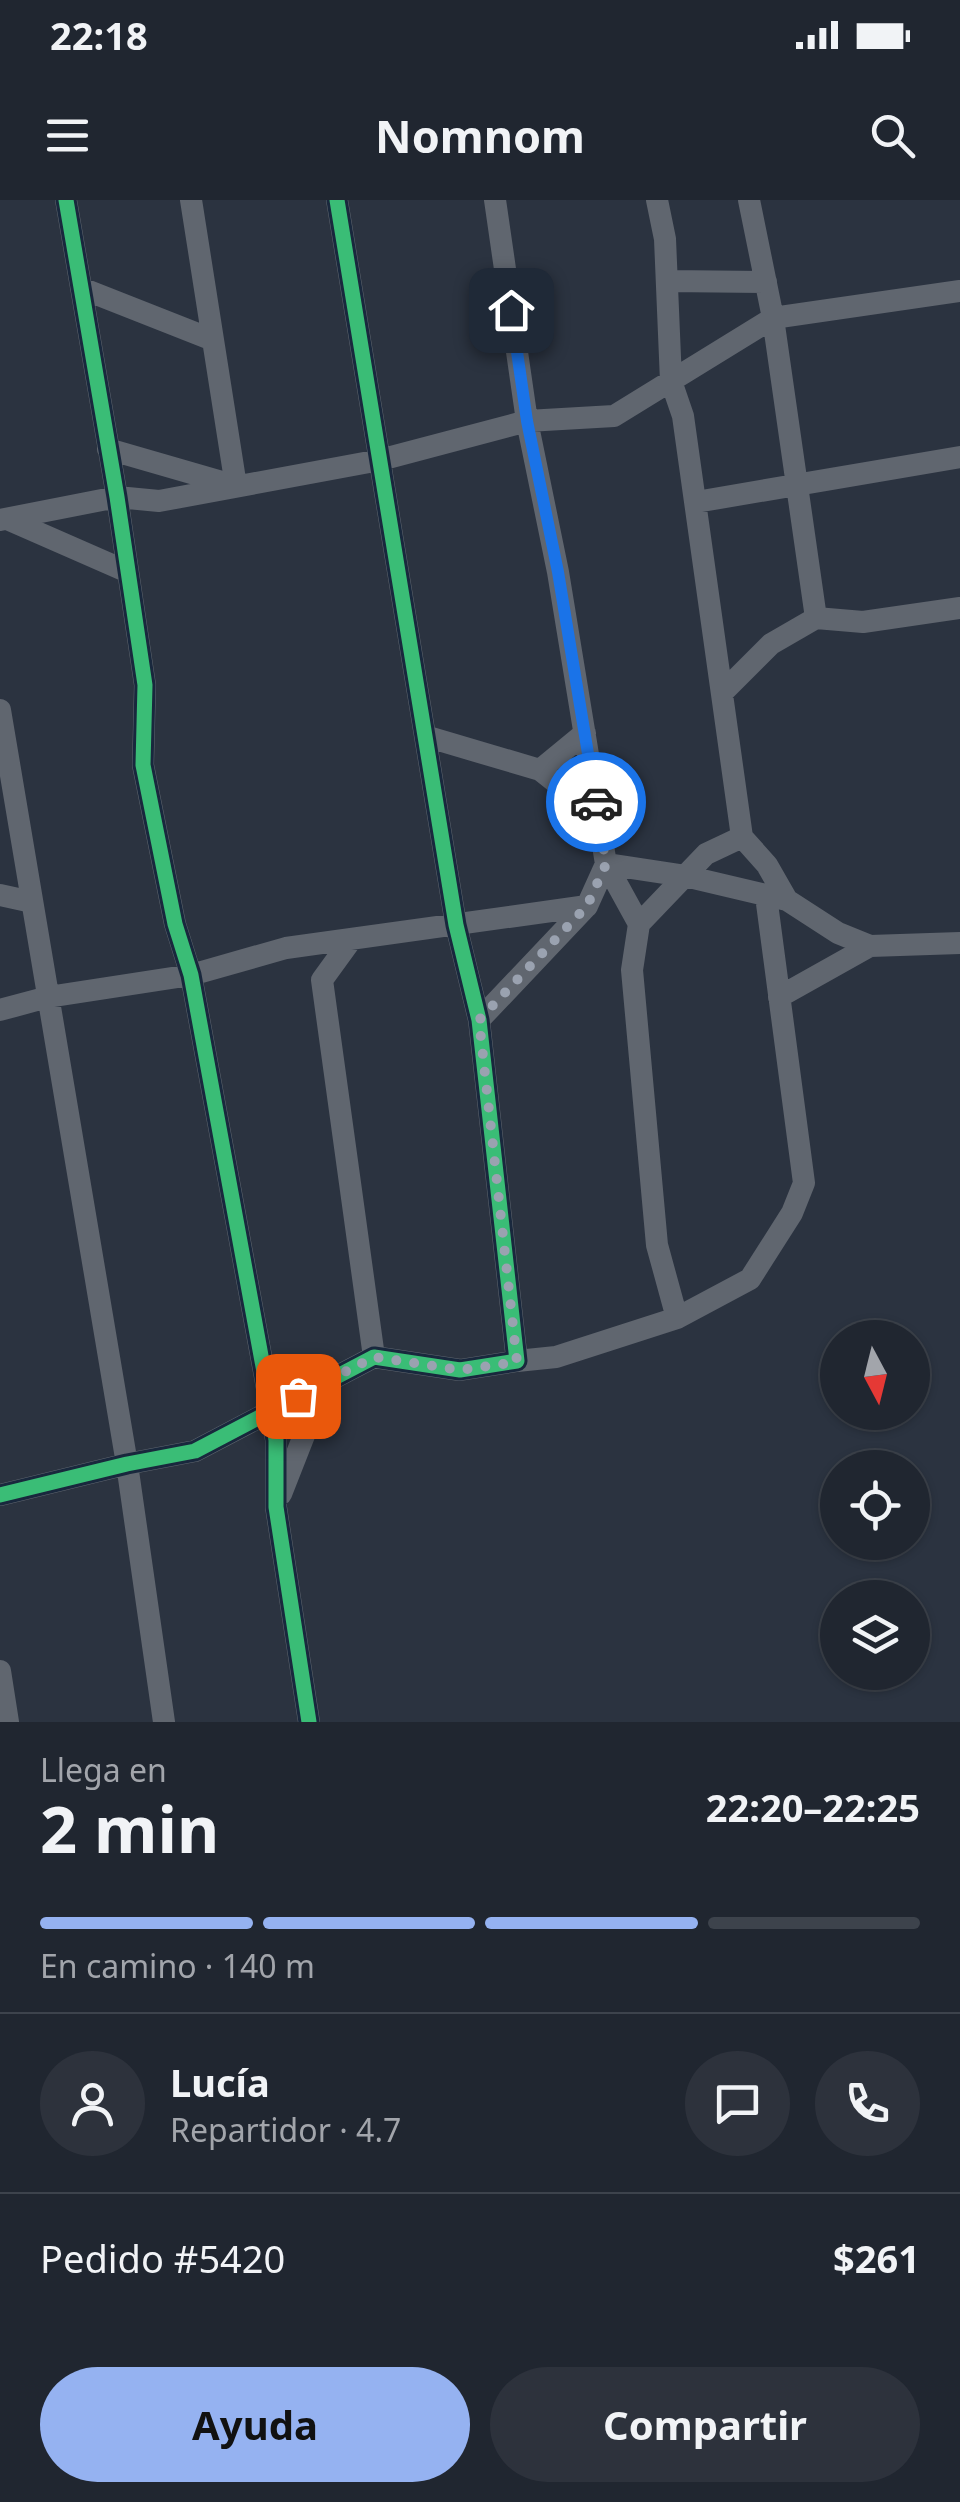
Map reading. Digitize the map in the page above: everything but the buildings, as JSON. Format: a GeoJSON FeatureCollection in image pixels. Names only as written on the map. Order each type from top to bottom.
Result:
{"type":"FeatureCollection","features":[{"type":"Feature","properties":{"kind":"street"},"geometry":{"type":"LineString","coordinates":[[66,200],[117,497],[144,685],[143,765],[175,924],[191,975],[276,1440],[276,1507],[308,1722]]}},
{"type":"Feature","properties":{"kind":"street"},"geometry":{"type":"LineString","coordinates":[[191,200],[236,486]]}},
{"type":"Feature","properties":{"kind":"street"},"geometry":{"type":"LineString","coordinates":[[337,200],[456,926],[479,1020],[517,1362]]}},
{"type":"Feature","properties":{"kind":"street"},"geometry":{"type":"LineString","coordinates":[[495,200],[527,421],[558,572],[606,864],[639,924]]}},
{"type":"Feature","properties":{"kind":"street"},"geometry":{"type":"LineString","coordinates":[[0,1495],[195,1451],[374,1357],[460,1370],[556,1357],[677,1318],[750,1279],[792,1213],[804,1183],[779,997],[776,898],[767,865],[742,837],[684,416],[671,381],[665,240],[657,200]]}},
{"type":"Feature","properties":{"kind":"street"},"geometry":{"type":"LineString","coordinates":[[749,200],[773,318],[816,618]]}},
{"type":"Feature","properties":{"kind":"street"},"geometry":{"type":"LineString","coordinates":[[666,282],[766,282]]}},
{"type":"Feature","properties":{"kind":"street"},"geometry":{"type":"LineString","coordinates":[[81,288],[213,340]]}},
{"type":"Feature","properties":{"kind":"street"},"geometry":{"type":"LineString","coordinates":[[4,520],[117,497],[159,501],[380,460],[527,421],[614,416],[773,318],[960,292]]}},
{"type":"Feature","properties":{"kind":"street"},"geometry":{"type":"LineString","coordinates":[[108,449],[236,486]]}},
{"type":"Feature","properties":{"kind":"street"},"geometry":{"type":"LineString","coordinates":[[696,502],[960,457]]}},
{"type":"Feature","properties":{"kind":"street"},"geometry":{"type":"LineString","coordinates":[[4,520],[128,572]]}},
{"type":"Feature","properties":{"kind":"street"},"geometry":{"type":"LineString","coordinates":[[723,692],[771,644],[816,618],[863,622],[960,608]]}},
{"type":"Feature","properties":{"kind":"street"},"geometry":{"type":"LineString","coordinates":[[0,710],[127,1464],[164,1722]]}},
{"type":"Feature","properties":{"kind":"street"},"geometry":{"type":"LineString","coordinates":[[540,770],[584,733]]}},
{"type":"Feature","properties":{"kind":"street"},"geometry":{"type":"LineString","coordinates":[[425,736],[540,770],[598,816]]}},
{"type":"Feature","properties":{"kind":"street"},"geometry":{"type":"LineString","coordinates":[[677,1318],[656,1245],[632,970],[639,924],[706,854],[742,837]]}},
{"type":"Feature","properties":{"kind":"street"},"geometry":{"type":"LineString","coordinates":[[606,864],[685,876],[776,898],[870,946],[960,943]]}},
{"type":"Feature","properties":{"kind":"street"},"geometry":{"type":"LineString","coordinates":[[479,1020],[587,906],[606,864]]}},
{"type":"Feature","properties":{"kind":"street"},"geometry":{"type":"LineString","coordinates":[[0,895],[32,902]]}},
{"type":"Feature","properties":{"kind":"street"},"geometry":{"type":"LineString","coordinates":[[0,1010],[48,996],[191,975],[286,948],[587,906]]}},
{"type":"Feature","properties":{"kind":"street"},"geometry":{"type":"LineString","coordinates":[[322,980],[351,940]]}},
{"type":"Feature","properties":{"kind":"street"},"geometry":{"type":"LineString","coordinates":[[779,997],[870,946]]}},
{"type":"Feature","properties":{"kind":"street"},"geometry":{"type":"LineString","coordinates":[[286,948],[322,980],[374,1357]]}},
{"type":"Feature","properties":{"kind":"street"},"geometry":{"type":"LineString","coordinates":[[276,1507],[325,1382]]}},
{"type":"Feature","properties":{"kind":"street"},"geometry":{"type":"LineString","coordinates":[[0,1671],[8,1722]]}},
{"type":"Feature","properties":{"kind":"cycle path"},"geometry":{"type":"LineString","coordinates":[[66,200],[145,685],[143,765],[175,924],[191,975],[271,1410],[276,1440],[276,1507],[309,1722]]}},
{"type":"Feature","properties":{"kind":"cycle path"},"geometry":{"type":"LineString","coordinates":[[0,1495],[195,1451],[374,1357],[460,1370],[517,1361],[479,1020],[456,925],[337,200]]}},
{"type":"Feature","properties":{"kind":"way so far"},"geometry":{"type":"LineString","coordinates":[[298,1396],[374,1357],[460,1370],[517,1362],[479,1020],[587,906],[606,864],[596,802]]}},
{"type":"Feature","properties":{"kind":"route"},"geometry":{"type":"LineString","coordinates":[[511,310],[527,421],[558,572],[596,802]]}}]}
